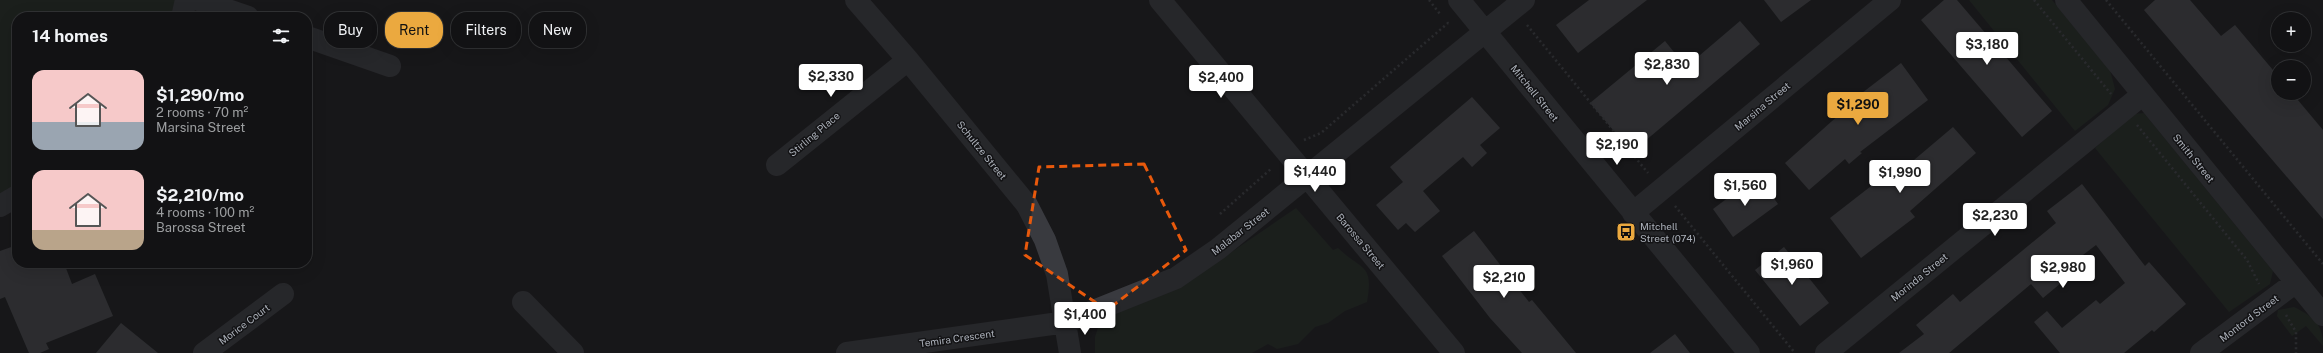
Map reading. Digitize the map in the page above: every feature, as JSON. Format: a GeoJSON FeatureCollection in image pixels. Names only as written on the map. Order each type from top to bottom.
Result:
{"type":"FeatureCollection","features":[{"type":"Feature","properties":{"kind":"street"},"geometry":{"type":"LineString","coordinates":[[183,12],[186,0]]}},
{"type":"Feature","properties":{"kind":"street"},"geometry":{"type":"LineString","coordinates":[[199,0],[234,12]]}},
{"type":"Feature","properties":{"kind":"street","name":"Schultze Street"},"geometry":{"type":"LineString","coordinates":[[856,0],[908,60],[1027,205],[1045,240],[1057,274],[1070,353]]}},
{"type":"Feature","properties":{"kind":"street","name":"Barossa Street"},"geometry":{"type":"LineString","coordinates":[[1160,0],[1454,353]]}},
{"type":"Feature","properties":{"kind":"street","name":"Mitchell Street"},"geometry":{"type":"LineString","coordinates":[[1459,0],[1748,353]]}},
{"type":"Feature","properties":{"kind":"street","name":"Malabar Street"},"geometry":{"type":"LineString","coordinates":[[1066,322],[1176,278],[1218,250],[1524,0]]}},
{"type":"Feature","properties":{"kind":"street","name":"Marsina Street"},"geometry":{"type":"LineString","coordinates":[[1633,213],[1890,0]]}},
{"type":"Feature","properties":{"kind":"street","name":"Smith Street"},"geometry":{"type":"LineString","coordinates":[[2066,0],[2323,315]]}},
{"type":"Feature","properties":{"kind":"street"},"geometry":{"type":"LineString","coordinates":[[312,39],[390,66]]}},
{"type":"Feature","properties":{"kind":"street","name":"Stirling Place"},"geometry":{"type":"LineString","coordinates":[[777,165],[908,60]]}},
{"type":"Feature","properties":{"kind":"street","name":"Morinda Street"},"geometry":{"type":"LineString","coordinates":[[1826,353],[2142,95]]}},
{"type":"Feature","properties":{"kind":"street"},"geometry":{"type":"LineString","coordinates":[[0,206],[12,199]]}},
{"type":"Feature","properties":{"kind":"street","name":"Montord Street"},"geometry":{"type":"LineString","coordinates":[[2201,353],[2296,282]]}},
{"type":"Feature","properties":{"kind":"street","name":"Morice Court"},"geometry":{"type":"LineString","coordinates":[[204,353],[283,294]]}},
{"type":"Feature","properties":{"kind":"street"},"geometry":{"type":"LineString","coordinates":[[523,302],[573,353]]}},
{"type":"Feature","properties":{"kind":"street","name":"Temira Crescent"},"geometry":{"type":"LineString","coordinates":[[847,353],[1066,322]]}},
{"type":"Feature","properties":{"kind":"path"},"geometry":{"type":"LineString","coordinates":[[2034,0],[2247,260],[2260,286],[2285,312],[2296,332],[2296,353]]}},
{"type":"Feature","properties":{"kind":"path"},"geometry":{"type":"LineString","coordinates":[[2106,0],[2323,264]]}},
{"type":"Feature","properties":{"kind":"path"},"geometry":{"type":"LineString","coordinates":[[1300,143],[1307,138],[1321,133],[1448,23],[1456,24]]}},
{"type":"Feature","properties":{"kind":"path"},"geometry":{"type":"LineString","coordinates":[[1220,214],[1274,166]]}},
{"type":"Feature","properties":{"kind":"highlighted area"},"geometry":{"type":"Polygon","coordinates":[[[1144,164],[1186,250],[1107,310],[1025,255],[1039,167],[1144,164]]]}},
{"type":"Feature","properties":{"kind":"shaded area"},"geometry":{"type":"Polygon","coordinates":[[[0,0],[176,0],[172,12],[12,12],[12,189],[0,194],[0,0]]]}},
{"type":"Feature","properties":{"kind":"shaded area"},"geometry":{"type":"Polygon","coordinates":[[[1969,0],[2052,0],[2110,70],[2115,89],[2108,105],[2075,131],[1969,0]]]}},
{"type":"Feature","properties":{"kind":"shaded area"},"geometry":{"type":"Polygon","coordinates":[[[2144,113],[2273,271],[2270,284],[2229,312],[2095,148],[2133,114],[2144,113]]]}},
{"type":"Feature","properties":{"kind":"shaded area"},"geometry":{"type":"Polygon","coordinates":[[[1296,208],[1333,250],[1338,248],[1364,269],[1369,280],[1367,302],[1345,311],[1328,323],[1315,327],[1298,344],[1277,349],[1268,344],[1252,353],[1095,353],[1095,337],[1101,319],[1179,288],[1296,208]]]}},
{"type":"Feature","properties":{"kind":"shaded area"},"geometry":{"type":"Polygon","coordinates":[[[2294,307],[2307,314],[2316,322],[2323,338],[2323,346],[2306,326],[2292,336],[2277,316],[2278,310],[2294,307]]]}},
{"type":"Feature","properties":{"kind":"building"},"geometry":{"type":"Polygon","coordinates":[[[1589,0],[1647,0],[1578,53],[1556,25],[1589,0]]]}},
{"type":"Feature","properties":{"kind":"building"},"geometry":{"type":"Polygon","coordinates":[[[1764,0],[1811,0],[1781,22],[1764,0]]]}},
{"type":"Feature","properties":{"kind":"building"},"geometry":{"type":"Polygon","coordinates":[[[1944,0],[1957,0],[2052,111],[2022,137],[1921,20],[1944,0]]]}},
{"type":"Feature","properties":{"kind":"building"},"geometry":{"type":"Polygon","coordinates":[[[2155,0],[2190,0],[2221,36],[2235,25],[2271,68],[2271,100],[2298,100],[2323,130],[2323,219],[2144,10],[2155,0]]]}},
{"type":"Feature","properties":{"kind":"building"},"geometry":{"type":"Polygon","coordinates":[[[1740,21],[1760,44],[1632,152],[1590,103],[1665,41],[1686,67],[1740,21]]]}},
{"type":"Feature","properties":{"kind":"building"},"geometry":{"type":"Polygon","coordinates":[[[1901,63],[1928,100],[1860,152],[1862,153],[1849,164],[1845,159],[1809,190],[1785,163],[1850,105],[1849,103],[1901,63]]]}},
{"type":"Feature","properties":{"kind":"building"},"geometry":{"type":"Polygon","coordinates":[[[1472,97],[1500,128],[1480,145],[1487,153],[1472,167],[1463,157],[1423,191],[1440,211],[1415,232],[1406,223],[1398,230],[1376,205],[1403,182],[1390,167],[1472,97]]]}},
{"type":"Feature","properties":{"kind":"building"},"geometry":{"type":"Polygon","coordinates":[[[1953,127],[1976,153],[1910,211],[1915,217],[1861,258],[1830,218],[1884,176],[1888,182],[1953,127]]]}},
{"type":"Feature","properties":{"kind":"building"},"geometry":{"type":"Polygon","coordinates":[[[1753,179],[1760,179],[1778,204],[1733,237],[1713,209],[1753,179]]]}},
{"type":"Feature","properties":{"kind":"building"},"geometry":{"type":"Polygon","coordinates":[[[2082,184],[2145,266],[2149,262],[2186,304],[2154,332],[2152,330],[2124,353],[2060,353],[2034,322],[2047,311],[2062,328],[2096,300],[2100,304],[2125,283],[2096,245],[2062,271],[2067,278],[2043,298],[2031,284],[1949,353],[1899,353],[1924,334],[1916,325],[1953,294],[1960,302],[2056,223],[2047,211],[2082,184]]]}},
{"type":"Feature","properties":{"kind":"building"},"geometry":{"type":"Polygon","coordinates":[[[1474,231],[1529,302],[1532,300],[1576,353],[1522,353],[1490,318],[1442,256],[1474,231]]]}},
{"type":"Feature","properties":{"kind":"building"},"geometry":{"type":"Polygon","coordinates":[[[12,247],[12,268],[66,268],[72,284],[95,274],[113,316],[46,343],[49,349],[40,353],[29,353],[5,297],[0,299],[0,251],[12,247]]]}},
{"type":"Feature","properties":{"kind":"building"},"geometry":{"type":"Polygon","coordinates":[[[1784,247],[1829,303],[1800,326],[1755,270],[1784,247]]]}},
{"type":"Feature","properties":{"kind":"building"},"geometry":{"type":"Polygon","coordinates":[[[121,323],[158,353],[96,353],[121,323]]]}},
{"type":"Feature","properties":{"kind":"building"},"geometry":{"type":"Polygon","coordinates":[[[1675,334],[1690,353],[1650,353],[1675,334]]]}},
{"type":"Feature","properties":{"kind":"place","name":"Mitchell Street (074)"},"geometry":{"type":"Point","coordinates":[1626,232]}}]}
